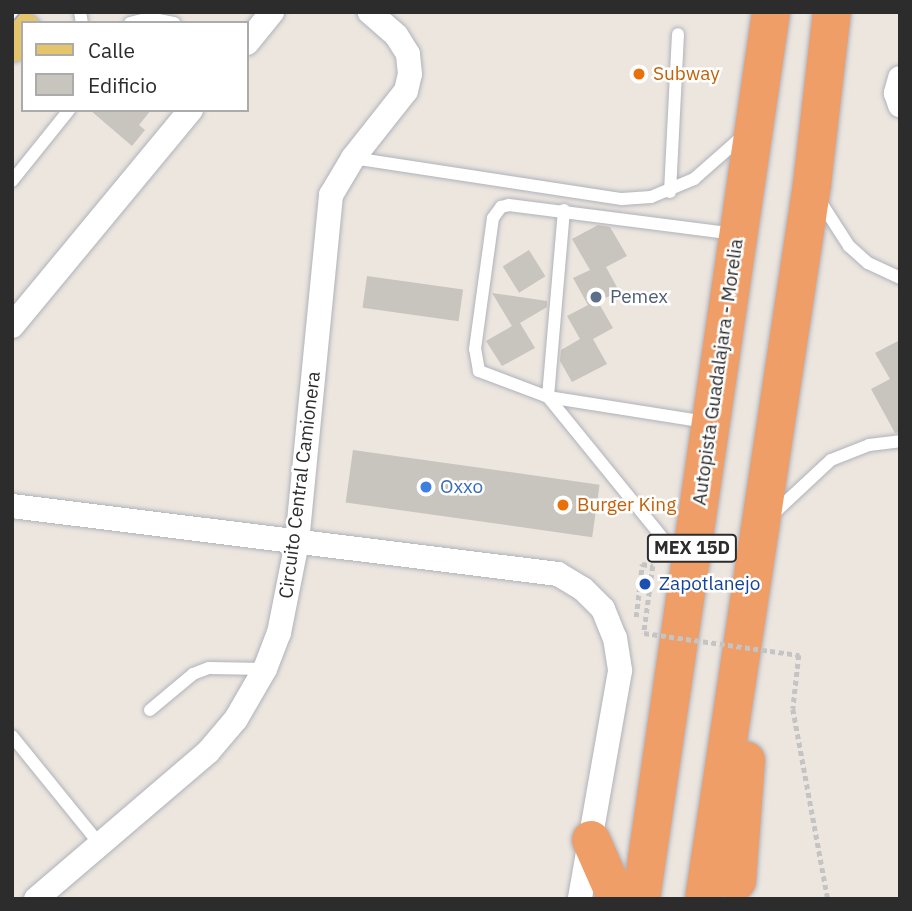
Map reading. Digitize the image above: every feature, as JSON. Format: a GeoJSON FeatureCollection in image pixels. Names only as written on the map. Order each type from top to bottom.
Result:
{"type":"FeatureCollection","features":[{"type":"Feature","properties":{"kind":"highway","name":"Autopista Guadalajara - Morelia"},"geometry":{"type":"LineString","coordinates":[[641,899],[771,12]]}},
{"type":"Feature","properties":{"kind":"highway","name":"MEX 15D"},"geometry":{"type":"LineString","coordinates":[[721,890],[746,597],[812,184],[832,12]]}},
{"type":"Feature","properties":{"kind":"highway"},"geometry":{"type":"LineString","coordinates":[[591,840],[617,899]]}},
{"type":"Feature","properties":{"kind":"street"},"geometry":{"type":"LineString","coordinates":[[248,42],[272,12]]}},
{"type":"Feature","properties":{"kind":"street","name":"Circuito Central Camionera"},"geometry":{"type":"LineString","coordinates":[[36,899],[101,847],[208,751],[236,719],[265,669],[282,622],[297,541],[331,195],[354,158],[393,111],[406,91],[410,74],[408,54],[396,35],[370,12]]}},
{"type":"Feature","properties":{"kind":"street"},"geometry":{"type":"LineString","coordinates":[[900,78],[896,93],[900,105]]}},
{"type":"Feature","properties":{"kind":"street"},"geometry":{"type":"LineString","coordinates":[[12,326],[189,112]]}},
{"type":"Feature","properties":{"kind":"street"},"geometry":{"type":"LineString","coordinates":[[12,506],[558,574],[583,589],[603,609],[615,638],[621,671],[580,899]]}},
{"type":"Feature","properties":{"kind":"lane"},"geometry":{"type":"LineString","coordinates":[[138,21],[150,18],[164,21]]}},
{"type":"Feature","properties":{"kind":"lane"},"geometry":{"type":"LineString","coordinates":[[670,192],[678,34]]}},
{"type":"Feature","properties":{"kind":"lane"},"geometry":{"type":"LineString","coordinates":[[12,181],[67,112]]}},
{"type":"Feature","properties":{"kind":"lane"},"geometry":{"type":"LineString","coordinates":[[354,158],[622,199],[670,192],[694,179],[755,123]]}},
{"type":"Feature","properties":{"kind":"lane"},"geometry":{"type":"LineString","coordinates":[[812,184],[849,246],[867,263],[900,278]]}},
{"type":"Feature","properties":{"kind":"lane"},"geometry":{"type":"LineString","coordinates":[[711,423],[548,397],[487,377],[480,371],[475,349],[496,211],[509,205],[739,234]]}},
{"type":"Feature","properties":{"kind":"lane"},"geometry":{"type":"LineString","coordinates":[[564,210],[548,397],[689,571]]}},
{"type":"Feature","properties":{"kind":"lane"},"geometry":{"type":"LineString","coordinates":[[756,532],[792,493],[831,460],[869,446],[900,441]]}},
{"type":"Feature","properties":{"kind":"lane"},"geometry":{"type":"LineString","coordinates":[[150,710],[193,674],[209,668],[265,669]]}},
{"type":"Feature","properties":{"kind":"lane"},"geometry":{"type":"LineString","coordinates":[[12,736],[101,847]]}},
{"type":"Feature","properties":{"kind":"path"},"geometry":{"type":"LineString","coordinates":[[615,638],[633,640],[642,564],[653,566],[644,633],[799,655],[793,709],[828,899]]}},
{"type":"Feature","properties":{"kind":"building"},"geometry":{"type":"Polygon","coordinates":[[[92,112],[149,112],[139,125],[145,130],[132,146],[92,112]]]}},
{"type":"Feature","properties":{"kind":"building","name":"Pemex"},"geometry":{"type":"Polygon","coordinates":[[[598,225],[610,227],[627,256],[606,267],[619,291],[598,302],[613,328],[593,339],[607,364],[572,382],[560,361],[561,350],[580,339],[567,316],[588,305],[573,278],[590,270],[572,239],[598,225]]]}},
{"type":"Feature","properties":{"kind":"building"},"geometry":{"type":"Polygon","coordinates":[[[529,250],[545,276],[519,293],[503,266],[529,250]]]}},
{"type":"Feature","properties":{"kind":"building"},"geometry":{"type":"Polygon","coordinates":[[[367,276],[463,289],[459,321],[363,308],[367,276]]]}},
{"type":"Feature","properties":{"kind":"building"},"geometry":{"type":"Polygon","coordinates":[[[492,293],[547,301],[547,307],[520,323],[535,348],[502,366],[486,341],[512,326],[492,293]]]}},
{"type":"Feature","properties":{"kind":"building"},"geometry":{"type":"Polygon","coordinates":[[[900,340],[900,432],[895,433],[871,389],[890,379],[875,353],[900,340]]]}},
{"type":"Feature","properties":{"kind":"building","name":"Oxxo"},"geometry":{"type":"Polygon","coordinates":[[[353,450],[600,485],[592,537],[346,502],[353,450]]]}},
{"type":"Feature","properties":{"kind":"railway"},"geometry":{"type":"LineString","coordinates":[[12,18],[17,12]]}},
{"type":"Feature","properties":{"kind":"place","name":"Subway"},"geometry":{"type":"Point","coordinates":[639,74]}},
{"type":"Feature","properties":{"kind":"place","name":"Pemex"},"geometry":{"type":"Point","coordinates":[596,297]}},
{"type":"Feature","properties":{"kind":"place","name":"Oxxo"},"geometry":{"type":"Point","coordinates":[426,487]}},
{"type":"Feature","properties":{"kind":"place","name":"Burger King"},"geometry":{"type":"Point","coordinates":[563,505]}},
{"type":"Feature","properties":{"kind":"place","name":"Zapotlanejo"},"geometry":{"type":"Point","coordinates":[645,584]}}]}
